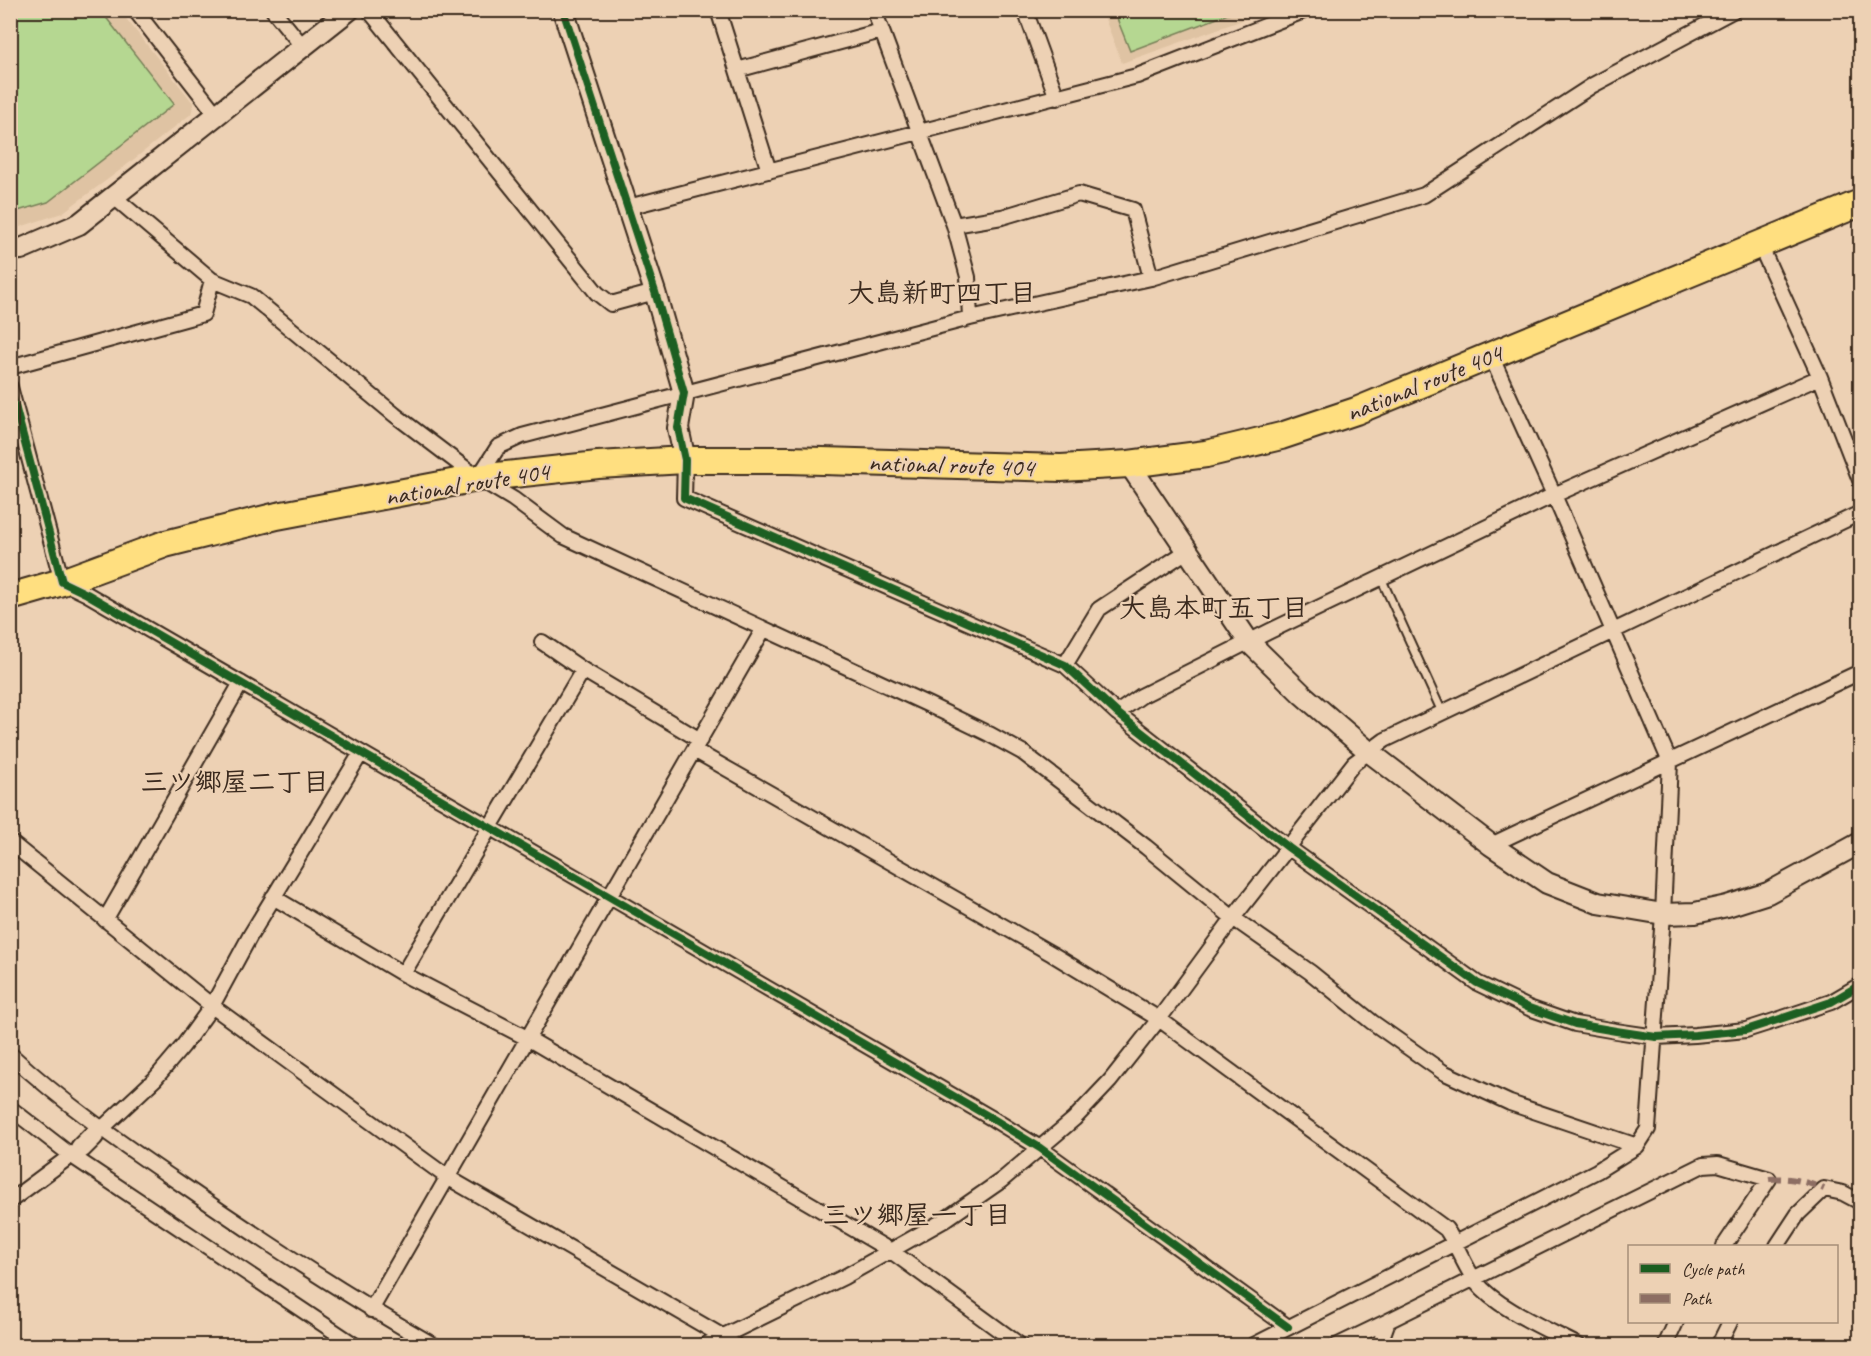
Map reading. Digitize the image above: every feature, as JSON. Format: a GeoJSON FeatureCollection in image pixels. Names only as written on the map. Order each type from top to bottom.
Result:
{"type":"FeatureCollection","features":[{"type":"Feature","properties":{"kind":"highway","name":"national route 404"},"geometry":{"type":"LineString","coordinates":[[10,597],[62,582],[176,541],[277,516],[478,478],[598,465],[685,460],[789,460],[1061,468],[1129,464],[1206,454],[1281,436],[1356,411],[1860,203]]}},
{"type":"Feature","properties":{"kind":"street"},"geometry":{"type":"LineString","coordinates":[[135,10],[216,114]]}},
{"type":"Feature","properties":{"kind":"street"},"geometry":{"type":"LineString","coordinates":[[273,10],[303,46]]}},
{"type":"Feature","properties":{"kind":"street"},"geometry":{"type":"LineString","coordinates":[[10,250],[21,249],[79,224],[349,10]]}},
{"type":"Feature","properties":{"kind":"street"},"geometry":{"type":"LineString","coordinates":[[369,10],[597,293],[610,304],[655,292]]}},
{"type":"Feature","properties":{"kind":"street"},"geometry":{"type":"LineString","coordinates":[[718,10],[769,171]]}},
{"type":"Feature","properties":{"kind":"street"},"geometry":{"type":"LineString","coordinates":[[874,10],[954,225],[968,277],[970,318]]}},
{"type":"Feature","properties":{"kind":"street"},"geometry":{"type":"LineString","coordinates":[[1025,10],[1057,98]]}},
{"type":"Feature","properties":{"kind":"street"},"geometry":{"type":"LineString","coordinates":[[628,207],[1137,76],[1306,10]]}},
{"type":"Feature","properties":{"kind":"street"},"geometry":{"type":"LineString","coordinates":[[478,478],[498,447],[522,436],[970,318],[1151,278],[1424,195],[1593,85],[1734,10]]}},
{"type":"Feature","properties":{"kind":"street"},"geometry":{"type":"LineString","coordinates":[[566,12],[655,292],[684,393],[678,428],[685,460],[684,498],[1065,665],[1117,713],[1289,848],[1477,983],[1529,1008],[1575,1024],[1656,1037],[1746,1030],[1831,1002],[1860,985]]}},
{"type":"Feature","properties":{"kind":"street"},"geometry":{"type":"LineString","coordinates":[[737,70],[881,31]]}},
{"type":"Feature","properties":{"kind":"street"},"geometry":{"type":"LineString","coordinates":[[954,225],[1002,217],[1079,195],[1133,210],[1151,278]]}},
{"type":"Feature","properties":{"kind":"street"},"geometry":{"type":"LineString","coordinates":[[114,197],[212,280],[252,296],[395,415],[478,478],[513,499],[563,536],[959,720],[1022,752],[1146,847],[1233,918],[1310,972],[1371,1022],[1443,1072],[1510,1103],[1637,1146]]}},
{"type":"Feature","properties":{"kind":"street"},"geometry":{"type":"LineString","coordinates":[[1760,245],[1820,377],[1860,480]]}},
{"type":"Feature","properties":{"kind":"street"},"geometry":{"type":"LineString","coordinates":[[10,367],[203,314],[212,280]]}},
{"type":"Feature","properties":{"kind":"street"},"geometry":{"type":"LineString","coordinates":[[1252,1346],[1597,1171],[1637,1146],[1648,1129],[1656,1037],[1670,762],[1554,495],[1491,357]]}},
{"type":"Feature","properties":{"kind":"street"},"geometry":{"type":"LineString","coordinates":[[1117,713],[1141,696],[1249,642],[1554,495],[1820,377]]}},
{"type":"Feature","properties":{"kind":"street"},"geometry":{"type":"LineString","coordinates":[[10,387],[62,582],[87,594],[993,1119],[1040,1148],[1288,1327]]}},
{"type":"Feature","properties":{"kind":"street"},"geometry":{"type":"LineString","coordinates":[[1129,464],[1249,642],[1303,695],[1368,751],[1491,845],[1547,883],[1598,903],[1663,914],[1695,913],[1768,893],[1860,843]]}},
{"type":"Feature","properties":{"kind":"street"},"geometry":{"type":"LineString","coordinates":[[703,1346],[844,1278],[943,1221],[1002,1180],[1074,1119],[1110,1081],[1354,763],[1368,751],[1385,740],[1442,712],[1860,513]]}},
{"type":"Feature","properties":{"kind":"street"},"geometry":{"type":"LineString","coordinates":[[1065,665],[1099,609],[1187,551]]}},
{"type":"Feature","properties":{"kind":"street"},"geometry":{"type":"LineString","coordinates":[[371,1310],[763,630]]}},
{"type":"Feature","properties":{"kind":"street"},"geometry":{"type":"LineString","coordinates":[[542,642],[697,745],[1159,1019],[1291,1118],[1446,1229],[1456,1243],[1474,1280],[1486,1295],[1579,1346]]}},
{"type":"Feature","properties":{"kind":"street"},"geometry":{"type":"LineString","coordinates":[[403,974],[583,670]]}},
{"type":"Feature","properties":{"kind":"street"},"geometry":{"type":"LineString","coordinates":[[1491,845],[1860,672]]}},
{"type":"Feature","properties":{"kind":"street"},"geometry":{"type":"LineString","coordinates":[[105,920],[241,683]]}},
{"type":"Feature","properties":{"kind":"street"},"geometry":{"type":"LineString","coordinates":[[10,1201],[87,1142],[155,1078],[183,1046],[212,1006],[250,936],[361,753]]}},
{"type":"Feature","properties":{"kind":"street"},"geometry":{"type":"LineString","coordinates":[[10,842],[212,1006],[447,1177],[736,1346]]}},
{"type":"Feature","properties":{"kind":"street"},"geometry":{"type":"LineString","coordinates":[[273,897],[403,974],[526,1038],[891,1251],[1021,1346]]}},
{"type":"Feature","properties":{"kind":"street"},"geometry":{"type":"LineString","coordinates":[[10,1054],[87,1142],[356,1346]]}},
{"type":"Feature","properties":{"kind":"street"},"geometry":{"type":"LineString","coordinates":[[10,1108],[87,1142],[229,1217],[371,1310],[435,1346]]}},
{"type":"Feature","properties":{"kind":"street"},"geometry":{"type":"LineString","coordinates":[[1336,1346],[1474,1280],[1703,1165],[1718,1164],[1768,1179],[1725,1245]]}},
{"type":"Feature","properties":{"kind":"street"},"geometry":{"type":"LineString","coordinates":[[1777,1245],[1798,1214],[1824,1189],[1843,1193],[1860,1202]]}},
{"type":"Feature","properties":{"kind":"street"},"geometry":{"type":"LineString","coordinates":[[1379,1346],[1388,1321]]}},
{"type":"Feature","properties":{"kind":"street"},"geometry":{"type":"LineString","coordinates":[[1665,1346],[1676,1323]]}},
{"type":"Feature","properties":{"kind":"street"},"geometry":{"type":"LineString","coordinates":[[1718,1346],[1730,1323]]}},
{"type":"Feature","properties":{"kind":"lane"},"geometry":{"type":"LineString","coordinates":[[1381,578],[1442,712]]}},
{"type":"Feature","properties":{"kind":"shaded area"},"geometry":{"type":"Polygon","coordinates":[[[11,11],[120,11],[194,104],[191,114],[62,213],[11,230],[11,11]]]}},
{"type":"Feature","properties":{"kind":"shaded area"},"geometry":{"type":"Polygon","coordinates":[[[1102,11],[1268,11],[1122,63],[1102,11]]]}},
{"type":"Feature","properties":{"kind":"green space"},"geometry":{"type":"Polygon","coordinates":[[[11,10],[101,11],[174,104],[48,202],[11,213],[11,10]]]}},
{"type":"Feature","properties":{"kind":"green space"},"geometry":{"type":"Polygon","coordinates":[[[1114,11],[1236,11],[1130,51],[1114,11]]]}},
{"type":"Feature","properties":{"kind":"marked path"},"geometry":{"type":"LineString","coordinates":[[1769,1179],[1797,1180],[1824,1189]]}},
{"type":"Feature","properties":{"kind":"cycle path"},"geometry":{"type":"LineString","coordinates":[[563,10],[655,292],[684,393],[678,428],[685,460],[684,498],[1065,665],[1117,713],[1289,848],[1477,983],[1529,1008],[1575,1024],[1616,1031],[1656,1037],[1695,1035],[1746,1030],[1831,1002],[1860,985]]}},
{"type":"Feature","properties":{"kind":"cycle path"},"geometry":{"type":"LineString","coordinates":[[10,387],[62,582],[87,594],[993,1119],[1040,1148],[1288,1327]]}},
{"type":"Feature","properties":{"kind":"district","name":"大島新町四丁目"},"geometry":{"type":"Point","coordinates":[942,293]}},
{"type":"Feature","properties":{"kind":"district","name":"大島本町五丁目"},"geometry":{"type":"Point","coordinates":[1214,608]}},
{"type":"Feature","properties":{"kind":"district","name":"三ツ郷屋二丁目"},"geometry":{"type":"Point","coordinates":[235,782]}},
{"type":"Feature","properties":{"kind":"district","name":"三ツ郷屋一丁目"},"geometry":{"type":"Point","coordinates":[917,1215]}}]}
